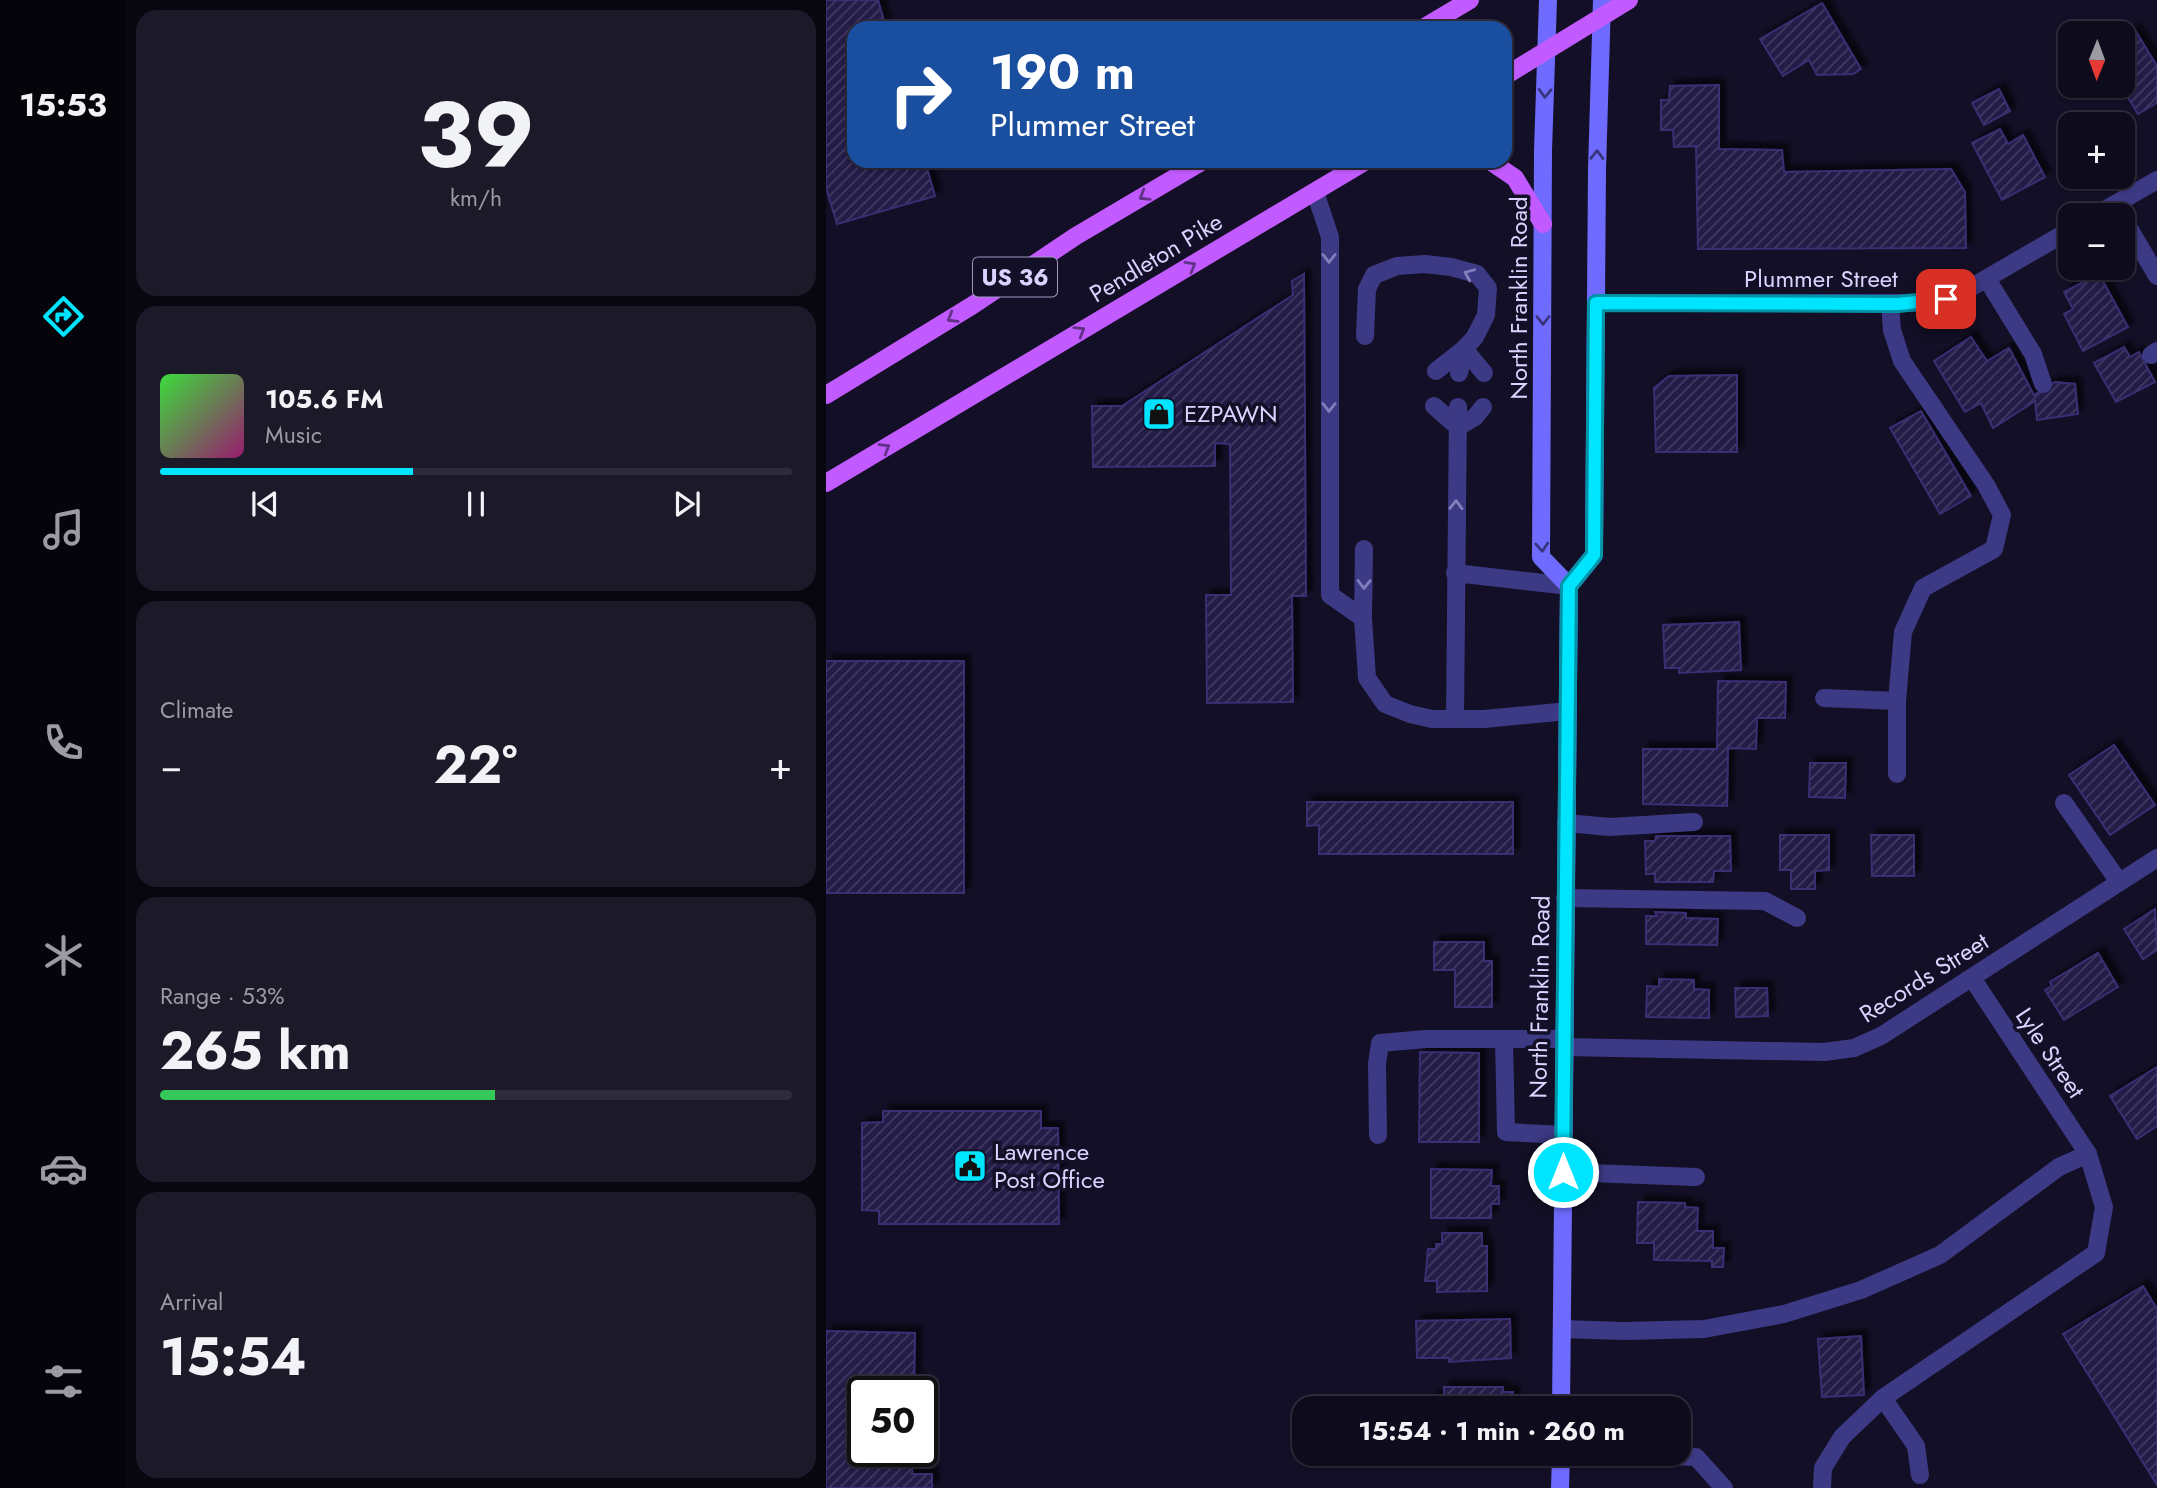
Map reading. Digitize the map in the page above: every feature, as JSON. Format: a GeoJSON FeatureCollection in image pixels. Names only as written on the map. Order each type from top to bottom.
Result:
{"type":"FeatureCollection","features":[{"type":"Feature","properties":{"kind":"main road"},"geometry":{"type":"LineString","coordinates":[[1435,21],[1470,0]]}},
{"type":"Feature","properties":{"kind":"main road","name":"North Franklin Road"},"geometry":{"type":"LineString","coordinates":[[1548,0],[1543,224],[1541,557],[1569,586],[1561,1396]]}},
{"type":"Feature","properties":{"kind":"main road"},"geometry":{"type":"LineString","coordinates":[[1512,72],[1546,51],[1601,8],[1629,0]]}},
{"type":"Feature","properties":{"kind":"main road"},"geometry":{"type":"LineString","coordinates":[[1569,586],[1594,555],[1601,8]]}},
{"type":"Feature","properties":{"kind":"main road","name":"US 36"},"geometry":{"type":"LineString","coordinates":[[826,394],[973,305],[1076,236],[1191,168]]}},
{"type":"Feature","properties":{"kind":"main road","name":"Pendleton Pike"},"geometry":{"type":"LineString","coordinates":[[826,483],[1354,168]]}},
{"type":"Feature","properties":{"kind":"main road"},"geometry":{"type":"LineString","coordinates":[[1503,168],[1515,178],[1543,224]]}},
{"type":"Feature","properties":{"kind":"main road"},"geometry":{"type":"LineString","coordinates":[[1560,1488],[1561,1466]]}},
{"type":"Feature","properties":{"kind":"street"},"geometry":{"type":"LineString","coordinates":[[2131,203],[2157,180]]}},
{"type":"Feature","properties":{"kind":"street"},"geometry":{"type":"LineString","coordinates":[[1315,192],[1330,237],[1330,595],[1363,618]]}},
{"type":"Feature","properties":{"kind":"street","name":"Plummer Street"},"geometry":{"type":"LineString","coordinates":[[1596,303],[1890,304],[1946,299],[1958,295],[2058,237]]}},
{"type":"Feature","properties":{"kind":"street"},"geometry":{"type":"LineString","coordinates":[[2135,240],[2157,276]]}},
{"type":"Feature","properties":{"kind":"street"},"geometry":{"type":"LineString","coordinates":[[1365,336],[1367,289],[1374,275],[1396,266],[1425,264],[1477,274],[1488,288],[1486,315],[1475,337],[1436,371]]}},
{"type":"Feature","properties":{"kind":"street"},"geometry":{"type":"LineString","coordinates":[[1987,278],[2033,354],[2043,384]]}},
{"type":"Feature","properties":{"kind":"street"},"geometry":{"type":"LineString","coordinates":[[1890,304],[1892,330],[1902,361],[1986,485],[2002,515],[1994,549],[1923,588],[1903,632],[1897,701],[1897,774]]}},
{"type":"Feature","properties":{"kind":"street"},"geometry":{"type":"LineString","coordinates":[[1459,373],[1464,349]]}},
{"type":"Feature","properties":{"kind":"street"},"geometry":{"type":"LineString","coordinates":[[1464,349],[1484,373]]}},
{"type":"Feature","properties":{"kind":"street"},"geometry":{"type":"LineString","coordinates":[[1434,406],[1458,427]]}},
{"type":"Feature","properties":{"kind":"street"},"geometry":{"type":"LineString","coordinates":[[1455,719],[1458,407]]}},
{"type":"Feature","properties":{"kind":"street"},"geometry":{"type":"LineString","coordinates":[[1458,427],[1475,418],[1483,407]]}},
{"type":"Feature","properties":{"kind":"street"},"geometry":{"type":"LineString","coordinates":[[1364,549],[1363,618],[1367,678],[1385,704],[1432,719],[1484,719],[1567,711]]}},
{"type":"Feature","properties":{"kind":"street"},"geometry":{"type":"LineString","coordinates":[[1455,573],[1569,586]]}},
{"type":"Feature","properties":{"kind":"street"},"geometry":{"type":"LineString","coordinates":[[1825,698],[1897,701]]}},
{"type":"Feature","properties":{"kind":"street"},"geometry":{"type":"LineString","coordinates":[[2064,803],[2119,882]]}},
{"type":"Feature","properties":{"kind":"street"},"geometry":{"type":"LineString","coordinates":[[1566,823],[1610,827],[1694,822]]}},
{"type":"Feature","properties":{"kind":"street","name":"Records Street"},"geometry":{"type":"LineString","coordinates":[[1378,1135],[1377,1064],[1380,1043],[1426,1039],[1504,1039],[1824,1052],[1854,1048],[1881,1035],[1972,978],[2157,858]]}},
{"type":"Feature","properties":{"kind":"street"},"geometry":{"type":"LineString","coordinates":[[1566,898],[1765,901],[1797,918]]}},
{"type":"Feature","properties":{"kind":"street","name":"Lyle Street"},"geometry":{"type":"LineString","coordinates":[[1822,1488],[1823,1468],[1842,1437],[1883,1398],[2096,1253],[2104,1207],[2088,1154],[1972,978]]}},
{"type":"Feature","properties":{"kind":"street"},"geometry":{"type":"LineString","coordinates":[[1504,1039],[1506,1132],[1563,1135]]}},
{"type":"Feature","properties":{"kind":"street"},"geometry":{"type":"LineString","coordinates":[[1562,1329],[1704,1329],[1784,1314],[1861,1290],[1940,1255],[2059,1167],[2088,1154]]}},
{"type":"Feature","properties":{"kind":"street"},"geometry":{"type":"LineString","coordinates":[[1563,1172],[1696,1177]]}},
{"type":"Feature","properties":{"kind":"street"},"geometry":{"type":"LineString","coordinates":[[1883,1398],[1916,1446],[1920,1475]]}},
{"type":"Feature","properties":{"kind":"street"},"geometry":{"type":"LineString","coordinates":[[1691,1457],[1696,1457],[1724,1488]]}},
{"type":"Feature","properties":{"kind":"building"},"geometry":{"type":"Polygon","coordinates":[[[826,0],[878,0],[884,21],[847,21],[847,168],[927,168],[935,196],[837,224],[826,188],[826,0]]]}},
{"type":"Feature","properties":{"kind":"building"},"geometry":{"type":"Polygon","coordinates":[[[1822,3],[1861,69],[1853,74],[1817,75],[1809,60],[1783,76],[1760,39],[1822,3]]]}},
{"type":"Feature","properties":{"kind":"building"},"geometry":{"type":"Polygon","coordinates":[[[2135,30],[2157,66],[2157,103],[2138,114],[2128,98],[2135,98],[2135,30]]]}},
{"type":"Feature","properties":{"kind":"building"},"geometry":{"type":"Polygon","coordinates":[[[1719,85],[1719,149],[1782,150],[1784,172],[1951,169],[1965,192],[1966,248],[1698,249],[1696,146],[1674,147],[1673,130],[1661,130],[1661,100],[1669,100],[1670,86],[1719,85]]]}},
{"type":"Feature","properties":{"kind":"building"},"geometry":{"type":"Polygon","coordinates":[[[1999,89],[2010,111],[1984,125],[1972,103],[1999,89]]]}},
{"type":"Feature","properties":{"kind":"building"},"geometry":{"type":"Polygon","coordinates":[[[2000,129],[2008,144],[2023,135],[2045,177],[2002,200],[1972,143],[2000,129]]]}},
{"type":"Feature","properties":{"kind":"building"},"geometry":{"type":"Polygon","coordinates":[[[1304,274],[1306,596],[1292,596],[1293,702],[1207,703],[1206,595],[1231,595],[1230,444],[1215,443],[1215,466],[1093,467],[1092,406],[1122,406],[1293,295],[1292,281],[1304,274]]]}},
{"type":"Feature","properties":{"kind":"building"},"geometry":{"type":"Polygon","coordinates":[[[2087,280],[2102,280],[2128,327],[2083,351],[2064,314],[2073,309],[2064,292],[2087,280]]]}},
{"type":"Feature","properties":{"kind":"building"},"geometry":{"type":"Polygon","coordinates":[[[1971,337],[1987,361],[2009,348],[2034,395],[2055,382],[2075,384],[2078,414],[2037,420],[2035,401],[1993,428],[1981,403],[1965,412],[1934,361],[1971,337]]]}},
{"type":"Feature","properties":{"kind":"building"},"geometry":{"type":"Polygon","coordinates":[[[2124,347],[2130,357],[2139,352],[2155,382],[2116,402],[2094,363],[2124,347]]]}},
{"type":"Feature","properties":{"kind":"building"},"geometry":{"type":"Polygon","coordinates":[[[1737,375],[1737,452],[1656,452],[1654,388],[1669,376],[1737,375]]]}},
{"type":"Feature","properties":{"kind":"building"},"geometry":{"type":"Polygon","coordinates":[[[1921,411],[1971,496],[1940,514],[1890,428],[1921,411]]]}},
{"type":"Feature","properties":{"kind":"building"},"geometry":{"type":"Polygon","coordinates":[[[1739,622],[1741,670],[1679,673],[1679,668],[1665,668],[1663,625],[1739,622]]]}},
{"type":"Feature","properties":{"kind":"building"},"geometry":{"type":"Polygon","coordinates":[[[826,661],[964,661],[964,893],[826,893],[826,661]]]}},
{"type":"Feature","properties":{"kind":"building"},"geometry":{"type":"Polygon","coordinates":[[[1718,681],[1786,682],[1785,718],[1757,718],[1756,749],[1728,748],[1727,806],[1643,804],[1643,749],[1717,749],[1718,681]]]}},
{"type":"Feature","properties":{"kind":"building"},"geometry":{"type":"Polygon","coordinates":[[[2114,745],[2155,805],[2110,835],[2069,775],[2114,745]]]}},
{"type":"Feature","properties":{"kind":"building"},"geometry":{"type":"Polygon","coordinates":[[[1810,763],[1846,763],[1845,798],[1809,797],[1810,763]]]}},
{"type":"Feature","properties":{"kind":"building"},"geometry":{"type":"Polygon","coordinates":[[[1307,802],[1513,802],[1513,854],[1319,854],[1319,825],[1307,826],[1307,802]]]}},
{"type":"Feature","properties":{"kind":"building"},"geometry":{"type":"Polygon","coordinates":[[[1780,835],[1829,835],[1829,870],[1815,871],[1815,889],[1791,889],[1791,870],[1780,870],[1780,835]]]}},
{"type":"Feature","properties":{"kind":"building"},"geometry":{"type":"Polygon","coordinates":[[[1871,835],[1914,835],[1914,876],[1872,876],[1871,835]]]}},
{"type":"Feature","properties":{"kind":"building"},"geometry":{"type":"Polygon","coordinates":[[[1656,836],[1730,836],[1731,871],[1714,871],[1713,882],[1655,882],[1655,874],[1646,874],[1645,841],[1655,841],[1656,836]]]}},
{"type":"Feature","properties":{"kind":"building"},"geometry":{"type":"Polygon","coordinates":[[[2155,909],[2157,950],[2143,959],[2124,929],[2155,909]]]}},
{"type":"Feature","properties":{"kind":"building"},"geometry":{"type":"Polygon","coordinates":[[[1655,912],[1686,913],[1686,918],[1718,919],[1717,945],[1646,944],[1646,916],[1657,916],[1655,912]]]}},
{"type":"Feature","properties":{"kind":"building"},"geometry":{"type":"Polygon","coordinates":[[[1434,942],[1484,942],[1484,961],[1492,961],[1492,1007],[1455,1007],[1455,970],[1434,970],[1434,942]]]}},
{"type":"Feature","properties":{"kind":"building"},"geometry":{"type":"Polygon","coordinates":[[[2098,953],[2118,987],[2064,1020],[2045,990],[2052,986],[2050,982],[2098,953]]]}},
{"type":"Feature","properties":{"kind":"building"},"geometry":{"type":"Polygon","coordinates":[[[1659,979],[1694,980],[1694,989],[1709,990],[1709,1018],[1646,1017],[1647,986],[1659,987],[1659,979]]]}},
{"type":"Feature","properties":{"kind":"building"},"geometry":{"type":"Polygon","coordinates":[[[1735,988],[1767,988],[1768,1016],[1736,1017],[1735,988]]]}},
{"type":"Feature","properties":{"kind":"building"},"geometry":{"type":"Polygon","coordinates":[[[1420,1052],[1479,1053],[1479,1142],[1419,1142],[1420,1052]]]}},
{"type":"Feature","properties":{"kind":"building"},"geometry":{"type":"Polygon","coordinates":[[[2157,1067],[2157,1126],[2137,1139],[2110,1096],[2157,1067]]]}},
{"type":"Feature","properties":{"kind":"building"},"geometry":{"type":"Polygon","coordinates":[[[883,1111],[1041,1111],[1041,1128],[1058,1128],[1059,1224],[879,1224],[879,1211],[862,1210],[862,1123],[883,1122],[883,1111]]]}},
{"type":"Feature","properties":{"kind":"building"},"geometry":{"type":"Polygon","coordinates":[[[1431,1169],[1492,1170],[1491,1186],[1499,1186],[1499,1204],[1491,1204],[1491,1218],[1431,1218],[1431,1169]]]}},
{"type":"Feature","properties":{"kind":"building"},"geometry":{"type":"Polygon","coordinates":[[[1638,1202],[1685,1203],[1685,1207],[1698,1208],[1697,1231],[1713,1231],[1713,1248],[1724,1248],[1723,1267],[1712,1267],[1712,1261],[1654,1260],[1654,1243],[1637,1243],[1638,1202]]]}},
{"type":"Feature","properties":{"kind":"building"},"geometry":{"type":"Polygon","coordinates":[[[1442,1233],[1482,1233],[1482,1246],[1487,1246],[1487,1291],[1437,1292],[1437,1281],[1425,1281],[1428,1249],[1436,1249],[1436,1244],[1442,1244],[1442,1233]]]}},
{"type":"Feature","properties":{"kind":"building"},"geometry":{"type":"Polygon","coordinates":[[[2143,1286],[2157,1309],[2157,1485],[2063,1334],[2143,1286]]]}},
{"type":"Feature","properties":{"kind":"building"},"geometry":{"type":"Polygon","coordinates":[[[1510,1319],[1511,1358],[1449,1362],[1449,1358],[1417,1358],[1416,1321],[1510,1319]]]}},
{"type":"Feature","properties":{"kind":"building"},"geometry":{"type":"Polygon","coordinates":[[[826,1331],[915,1333],[914,1376],[847,1376],[847,1467],[912,1467],[912,1474],[932,1474],[932,1488],[826,1488],[826,1331]]]}},
{"type":"Feature","properties":{"kind":"building"},"geometry":{"type":"Polygon","coordinates":[[[1861,1336],[1864,1395],[1822,1397],[1818,1339],[1861,1336]]]}},
{"type":"Feature","properties":{"kind":"building"},"geometry":{"type":"Polygon","coordinates":[[[1444,1387],[1503,1387],[1503,1392],[1513,1392],[1513,1396],[1444,1396],[1444,1387]]]}},
{"type":"Feature","properties":{"kind":"place","name":"EZPAWN"},"geometry":{"type":"Point","coordinates":[1159,414]}},
{"type":"Feature","properties":{"kind":"place","name":"Lawrence Post Office"},"geometry":{"type":"Point","coordinates":[970,1166]}},
{"type":"Feature","properties":{"kind":"route"},"geometry":{"type":"LineString","coordinates":[[1563,1172],[1569,586],[1594,555],[1596,303],[1898,304],[1946,299]]}}]}
